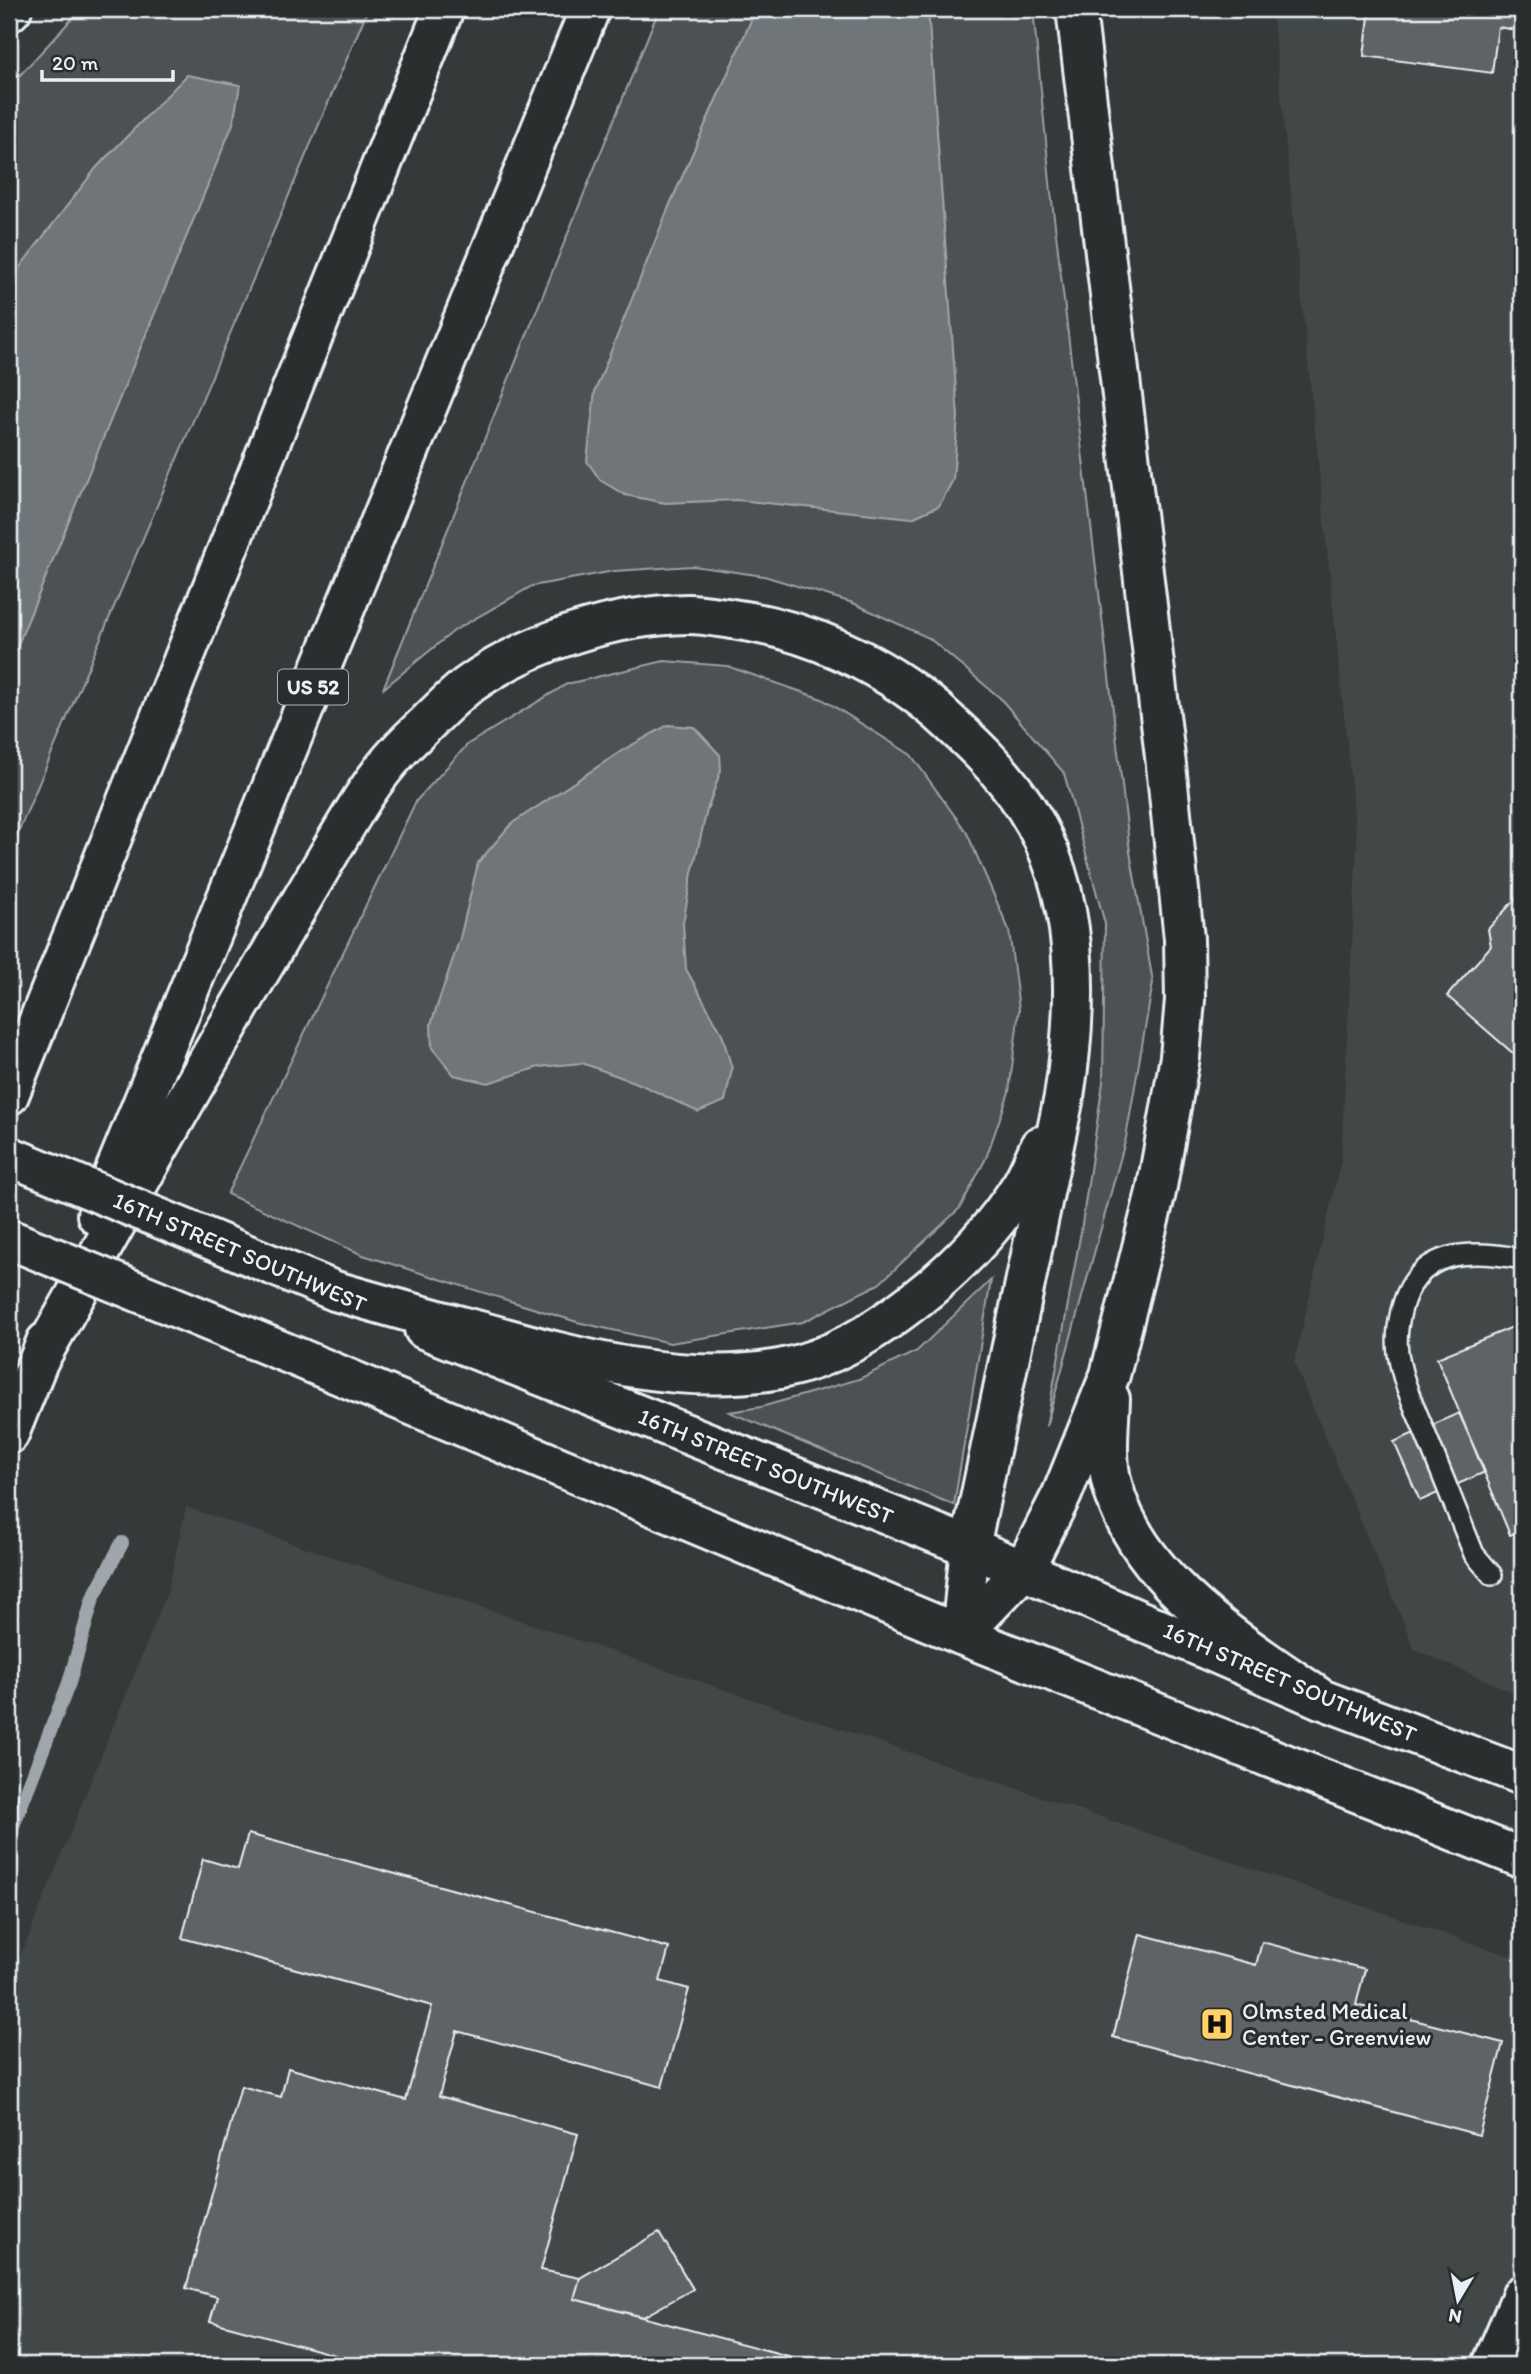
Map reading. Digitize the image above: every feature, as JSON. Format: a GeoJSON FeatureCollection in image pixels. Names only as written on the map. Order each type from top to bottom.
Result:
{"type":"FeatureCollection","features":[{"type":"Feature","properties":{"kind":"main road"},"geometry":{"type":"LineString","coordinates":[[9,1095],[444,9]]}},
{"type":"Feature","properties":{"kind":"main road","name":"US 52"},"geometry":{"type":"LineString","coordinates":[[9,1434],[590,9]]}},
{"type":"Feature","properties":{"kind":"main road"},"geometry":{"type":"LineString","coordinates":[[961,1635],[1024,1569],[1062,1494],[1110,1376],[1156,1192],[1178,1070],[1185,1000],[1184,940],[1076,9]]}},
{"type":"Feature","properties":{"kind":"main road"},"geometry":{"type":"LineString","coordinates":[[36,1365],[242,1002],[360,802],[395,754],[465,688],[511,659],[551,640],[642,617],[692,613],[744,620],[798,632],[886,674],[930,705],[971,741],[1001,774],[1028,811],[1050,856],[1062,894],[1072,945],[1075,994],[1073,1044],[970,1547],[961,1635]]}},
{"type":"Feature","properties":{"kind":"main road"},"geometry":{"type":"LineString","coordinates":[[335,1291],[542,1349],[604,1362],[695,1374],[741,1374],[782,1369],[830,1353],[871,1333],[934,1286],[958,1264],[1022,1184],[1064,1097]]}},
{"type":"Feature","properties":{"kind":"main road","name":"16TH STREET SOUTHWEST"},"geometry":{"type":"LineString","coordinates":[[9,1156],[438,1335],[1024,1569],[1321,1699],[1522,1775]]}},
{"type":"Feature","properties":{"kind":"main road"},"geometry":{"type":"LineString","coordinates":[[9,1239],[961,1635],[1522,1858]]}},
{"type":"Feature","properties":{"kind":"main road"},"geometry":{"type":"LineString","coordinates":[[1110,1376],[1108,1453],[1111,1482],[1120,1510],[1134,1537],[1157,1567],[1225,1631],[1321,1699]]}},
{"type":"Feature","properties":{"kind":"main road"},"geometry":{"type":"LineString","coordinates":[[1492,2365],[1522,2295]]}},
{"type":"Feature","properties":{"kind":"lane"},"geometry":{"type":"LineString","coordinates":[[1492,1575],[1474,1554],[1405,1384],[1398,1351],[1398,1324],[1404,1298],[1417,1275],[1441,1259],[1467,1253],[1522,1259]]}},
{"type":"Feature","properties":{"kind":"shaded area"},"geometry":{"type":"Polygon","coordinates":[[[81,9],[368,9],[9,854],[9,87],[81,9]]]}},
{"type":"Feature","properties":{"kind":"shaded area"},"geometry":{"type":"Polygon","coordinates":[[[659,9],[1033,9],[1051,192],[1130,852],[1153,982],[1126,1138],[1046,1427],[1081,1231],[1103,1082],[1105,924],[1064,773],[1000,698],[929,638],[853,603],[764,576],[693,566],[614,571],[532,586],[455,630],[383,689],[659,9]]]}},
{"type":"Feature","properties":{"kind":"shaded area"},"geometry":{"type":"Polygon","coordinates":[[[756,9],[928,9],[958,417],[953,480],[939,506],[912,518],[737,500],[665,503],[625,495],[600,480],[587,461],[595,391],[668,209],[756,9]]]}},
{"type":"Feature","properties":{"kind":"shaded area"},"geometry":{"type":"Polygon","coordinates":[[[1272,9],[1522,9],[1522,1696],[1415,1650],[1294,1363],[1341,1160],[1357,843],[1272,9]]]}},
{"type":"Feature","properties":{"kind":"shaded area"},"geometry":{"type":"Polygon","coordinates":[[[187,75],[240,85],[233,124],[9,666],[9,281],[97,167],[187,75]]]}},
{"type":"Feature","properties":{"kind":"shaded area"},"geometry":{"type":"Polygon","coordinates":[[[664,661],[727,666],[822,699],[911,755],[967,833],[1009,930],[1019,1010],[1009,1092],[986,1158],[960,1208],[879,1284],[803,1322],[670,1343],[577,1322],[363,1255],[227,1194],[416,801],[468,744],[567,684],[664,661]]]}},
{"type":"Feature","properties":{"kind":"shaded area"},"geometry":{"type":"Polygon","coordinates":[[[668,725],[694,727],[720,755],[721,770],[707,810],[683,923],[686,969],[722,1034],[732,1069],[725,1101],[698,1112],[642,1085],[582,1063],[539,1067],[488,1083],[454,1075],[432,1048],[431,1024],[460,938],[478,863],[511,824],[623,750],[668,725]]]}},
{"type":"Feature","properties":{"kind":"shaded area"},"geometry":{"type":"Polygon","coordinates":[[[991,1280],[954,1505],[729,1412],[761,1407],[859,1379],[917,1351],[991,1280]]]}},
{"type":"Feature","properties":{"kind":"shaded area"},"geometry":{"type":"Polygon","coordinates":[[[186,1507],[1522,1960],[1522,2365],[9,2365],[9,1985],[168,1590],[186,1507]]]}},
{"type":"Feature","properties":{"kind":"building"},"geometry":{"type":"Polygon","coordinates":[[[1370,9],[1522,9],[1522,31],[1498,27],[1492,73],[1364,56],[1370,9]]]}},
{"type":"Feature","properties":{"kind":"building"},"geometry":{"type":"Polygon","coordinates":[[[1522,895],[1522,1061],[1447,996],[1491,946],[1488,929],[1518,896],[1522,895]]]}},
{"type":"Feature","properties":{"kind":"building"},"geometry":{"type":"Polygon","coordinates":[[[1520,1324],[1522,1530],[1510,1535],[1437,1358],[1520,1324]]]}},
{"type":"Feature","properties":{"kind":"building"},"geometry":{"type":"Polygon","coordinates":[[[1459,1413],[1485,1472],[1420,1501],[1394,1442],[1459,1413]]]}},
{"type":"Feature","properties":{"kind":"building"},"geometry":{"type":"Polygon","coordinates":[[[248,1834],[669,1948],[660,1981],[689,1989],[662,2087],[457,2031],[439,2096],[578,2134],[541,2270],[580,2278],[574,2299],[822,2365],[372,2365],[210,2321],[217,2297],[186,2288],[241,2086],[281,2097],[288,2068],[406,2100],[432,2006],[182,1938],[203,1859],[238,1869],[248,1834]]]}},
{"type":"Feature","properties":{"kind":"building"},"geometry":{"type":"Polygon","coordinates":[[[1140,1934],[1256,1965],[1262,1942],[1365,1969],[1356,2005],[1503,2043],[1479,2135],[1113,2037],[1140,1934]]]}},
{"type":"Feature","properties":{"kind":"building"},"geometry":{"type":"Polygon","coordinates":[[[659,2232],[693,2289],[643,2317],[574,2299],[580,2278],[659,2232]]]}},
{"type":"Feature","properties":{"kind":"waterway"},"geometry":{"type":"LineString","coordinates":[[9,1836],[69,1683],[93,1598],[122,1543]]}},
{"type":"Feature","properties":{"kind":"place","name":"Olmsted Medical Center - Greenview"},"geometry":{"type":"Point","coordinates":[1217,2024]}}]}
